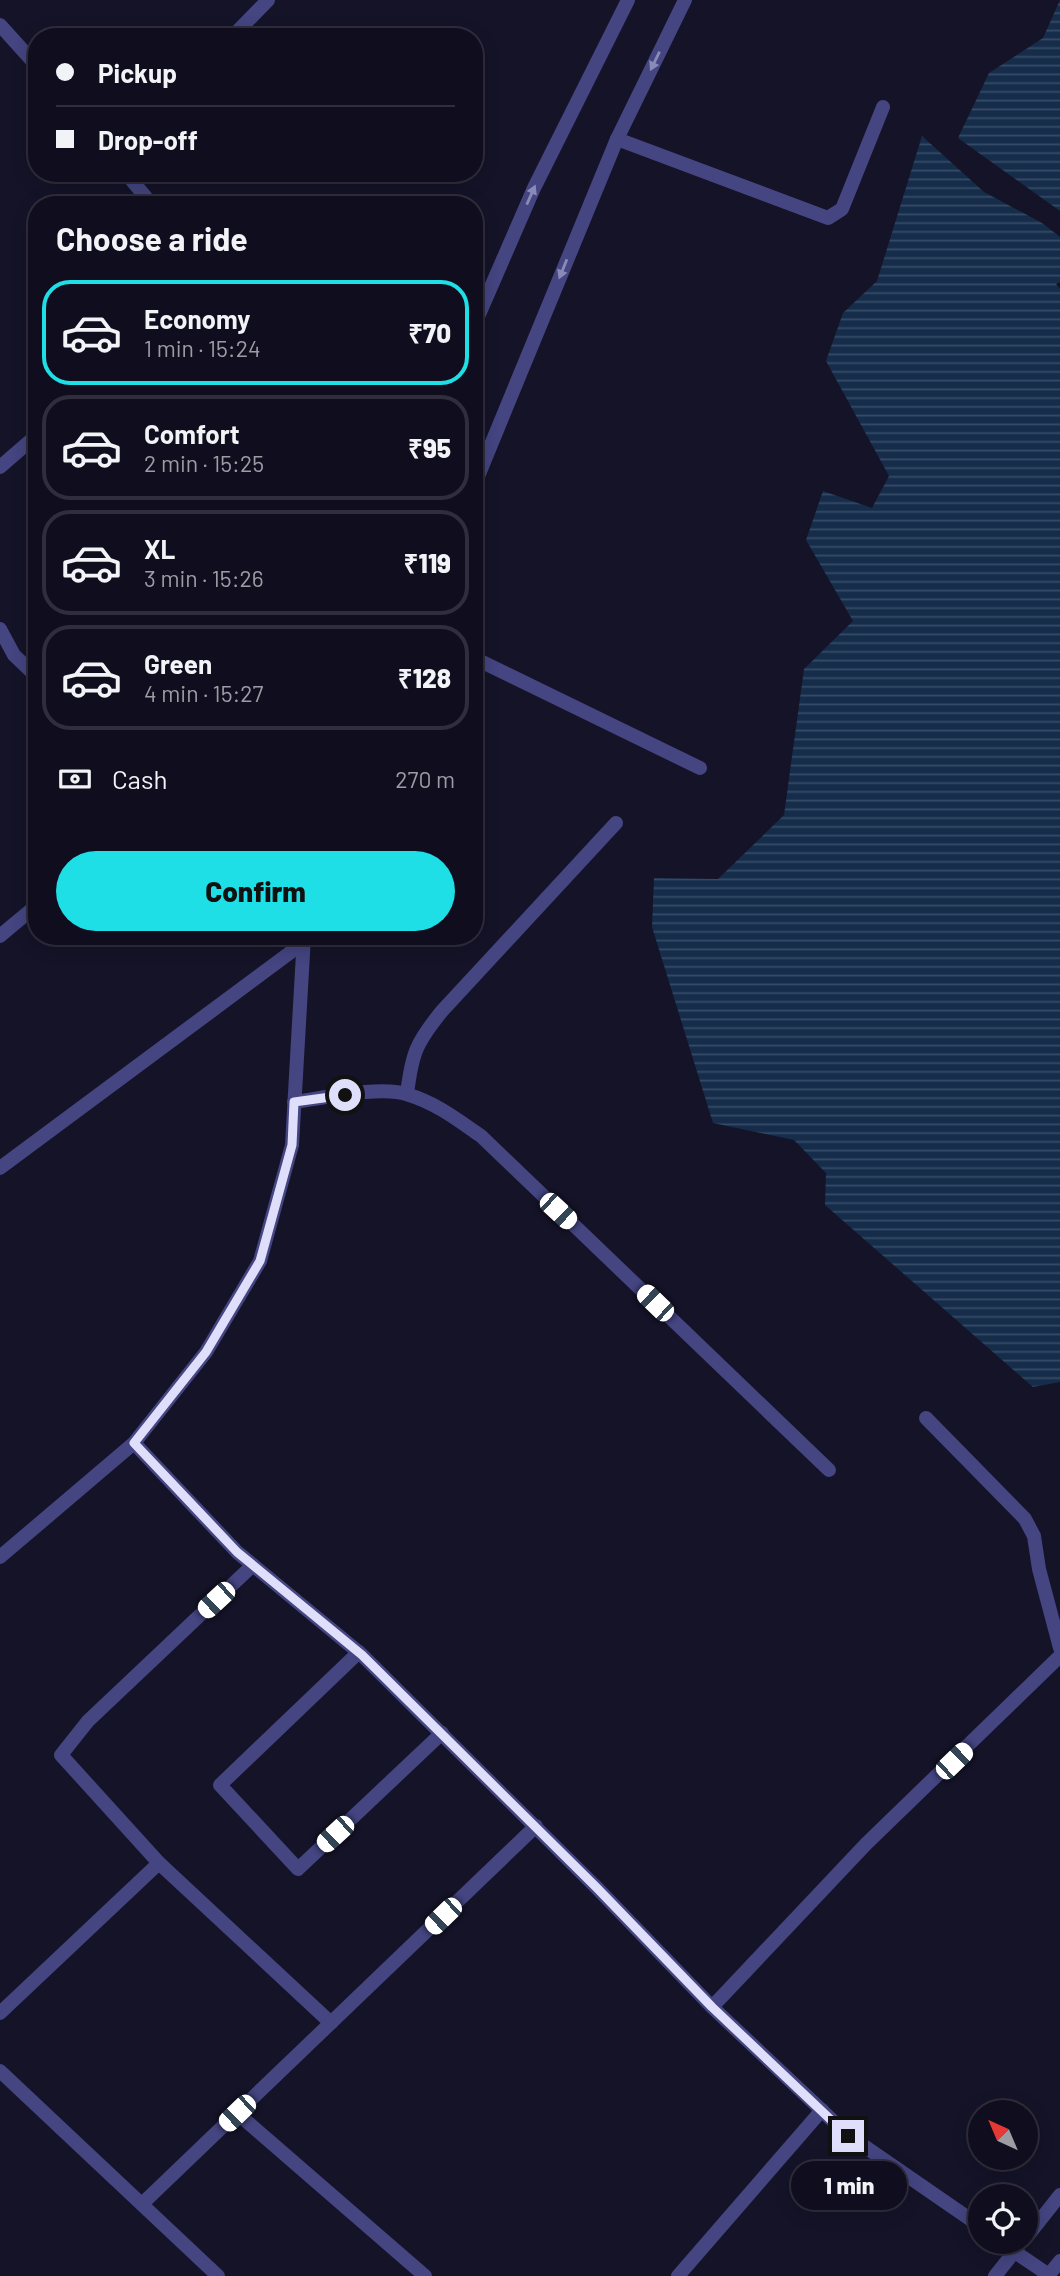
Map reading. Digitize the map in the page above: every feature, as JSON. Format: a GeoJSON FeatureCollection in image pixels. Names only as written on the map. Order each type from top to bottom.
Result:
{"type":"FeatureCollection","features":[{"type":"Feature","properties":{"kind":"street"},"geometry":{"type":"LineString","coordinates":[[241,28],[268,0]]}},
{"type":"Feature","properties":{"kind":"street"},"geometry":{"type":"LineString","coordinates":[[483,305],[534,188],[628,0]]}},
{"type":"Feature","properties":{"kind":"street"},"geometry":{"type":"LineString","coordinates":[[483,464],[617,139],[685,0]]}},
{"type":"Feature","properties":{"kind":"street"},"geometry":{"type":"LineString","coordinates":[[0,25],[28,56]]}},
{"type":"Feature","properties":{"kind":"street"},"geometry":{"type":"LineString","coordinates":[[617,139],[828,218],[842,209],[883,107]]}},
{"type":"Feature","properties":{"kind":"street"},"geometry":{"type":"LineString","coordinates":[[133,182],[145,196]]}},
{"type":"Feature","properties":{"kind":"street"},"geometry":{"type":"LineString","coordinates":[[0,467],[28,443]]}},
{"type":"Feature","properties":{"kind":"street"},"geometry":{"type":"LineString","coordinates":[[0,629],[15,655],[28,668]]}},
{"type":"Feature","properties":{"kind":"street"},"geometry":{"type":"LineString","coordinates":[[483,662],[700,768]]}},
{"type":"Feature","properties":{"kind":"street"},"geometry":{"type":"LineString","coordinates":[[407,1094],[411,1060],[422,1036],[435,1019],[616,823]]}},
{"type":"Feature","properties":{"kind":"street"},"geometry":{"type":"LineString","coordinates":[[0,936],[28,913]]}},
{"type":"Feature","properties":{"kind":"street"},"geometry":{"type":"LineString","coordinates":[[0,1168],[295,945]]}},
{"type":"Feature","properties":{"kind":"street"},"geometry":{"type":"LineString","coordinates":[[0,1557],[134,1443],[206,1352],[260,1261],[292,1145],[303,945]]}},
{"type":"Feature","properties":{"kind":"street"},"geometry":{"type":"LineString","coordinates":[[294,1102],[370,1092],[407,1094],[447,1113],[481,1136],[829,1470]]}},
{"type":"Feature","properties":{"kind":"street"},"geometry":{"type":"LineString","coordinates":[[926,1418],[1025,1519],[1034,1536],[1039,1569],[1060,1648]]}},
{"type":"Feature","properties":{"kind":"street"},"geometry":{"type":"LineString","coordinates":[[134,1443],[237,1552],[359,1652],[536,1826],[712,2007],[848,2136],[968,2218]]}},
{"type":"Feature","properties":{"kind":"street"},"geometry":{"type":"LineString","coordinates":[[253,1565],[88,1721],[61,1755],[159,1863],[331,2023]]}},
{"type":"Feature","properties":{"kind":"street"},"geometry":{"type":"LineString","coordinates":[[359,1652],[220,1785],[298,1869],[442,1733]]}},
{"type":"Feature","properties":{"kind":"street"},"geometry":{"type":"LineString","coordinates":[[712,2007],[866,1844],[1060,1656]]}},
{"type":"Feature","properties":{"kind":"street"},"geometry":{"type":"LineString","coordinates":[[142,2204],[536,1826]]}},
{"type":"Feature","properties":{"kind":"street"},"geometry":{"type":"LineString","coordinates":[[0,2013],[159,1863]]}},
{"type":"Feature","properties":{"kind":"street"},"geometry":{"type":"LineString","coordinates":[[0,2071],[218,2276]]}},
{"type":"Feature","properties":{"kind":"street"},"geometry":{"type":"LineString","coordinates":[[678,2276],[822,2110]]}},
{"type":"Feature","properties":{"kind":"street"},"geometry":{"type":"LineString","coordinates":[[237,2113],[425,2276]]}},
{"type":"Feature","properties":{"kind":"street"},"geometry":{"type":"LineString","coordinates":[[1038,2223],[1060,2195]]}},
{"type":"Feature","properties":{"kind":"street"},"geometry":{"type":"LineString","coordinates":[[995,2276],[1013,2254]]}},
{"type":"Feature","properties":{"kind":"street"},"geometry":{"type":"LineString","coordinates":[[1030,2254],[1049,2276],[1060,2261]]}},
{"type":"Feature","properties":{"kind":"water"},"geometry":{"type":"Polygon","coordinates":[[[1060,0],[1060,211],[958,138],[989,73],[1043,38],[1060,0]]]}},
{"type":"Feature","properties":{"kind":"water"},"geometry":{"type":"Polygon","coordinates":[[[922,136],[984,192],[1042,223],[1060,237],[1060,282],[1056,284],[1060,289],[1060,1382],[1033,1387],[825,1205],[826,1173],[794,1140],[713,1123],[652,927],[654,878],[718,879],[784,815],[804,669],[853,621],[806,540],[823,491],[872,508],[889,476],[826,361],[843,313],[877,281],[922,136]]]}},
{"type":"Feature","properties":{"kind":"route"},"geometry":{"type":"LineString","coordinates":[[345,1095],[294,1102],[292,1145],[260,1261],[206,1352],[134,1443],[237,1552],[362,1655],[597,1888],[712,2007],[848,2136]]}}]}
